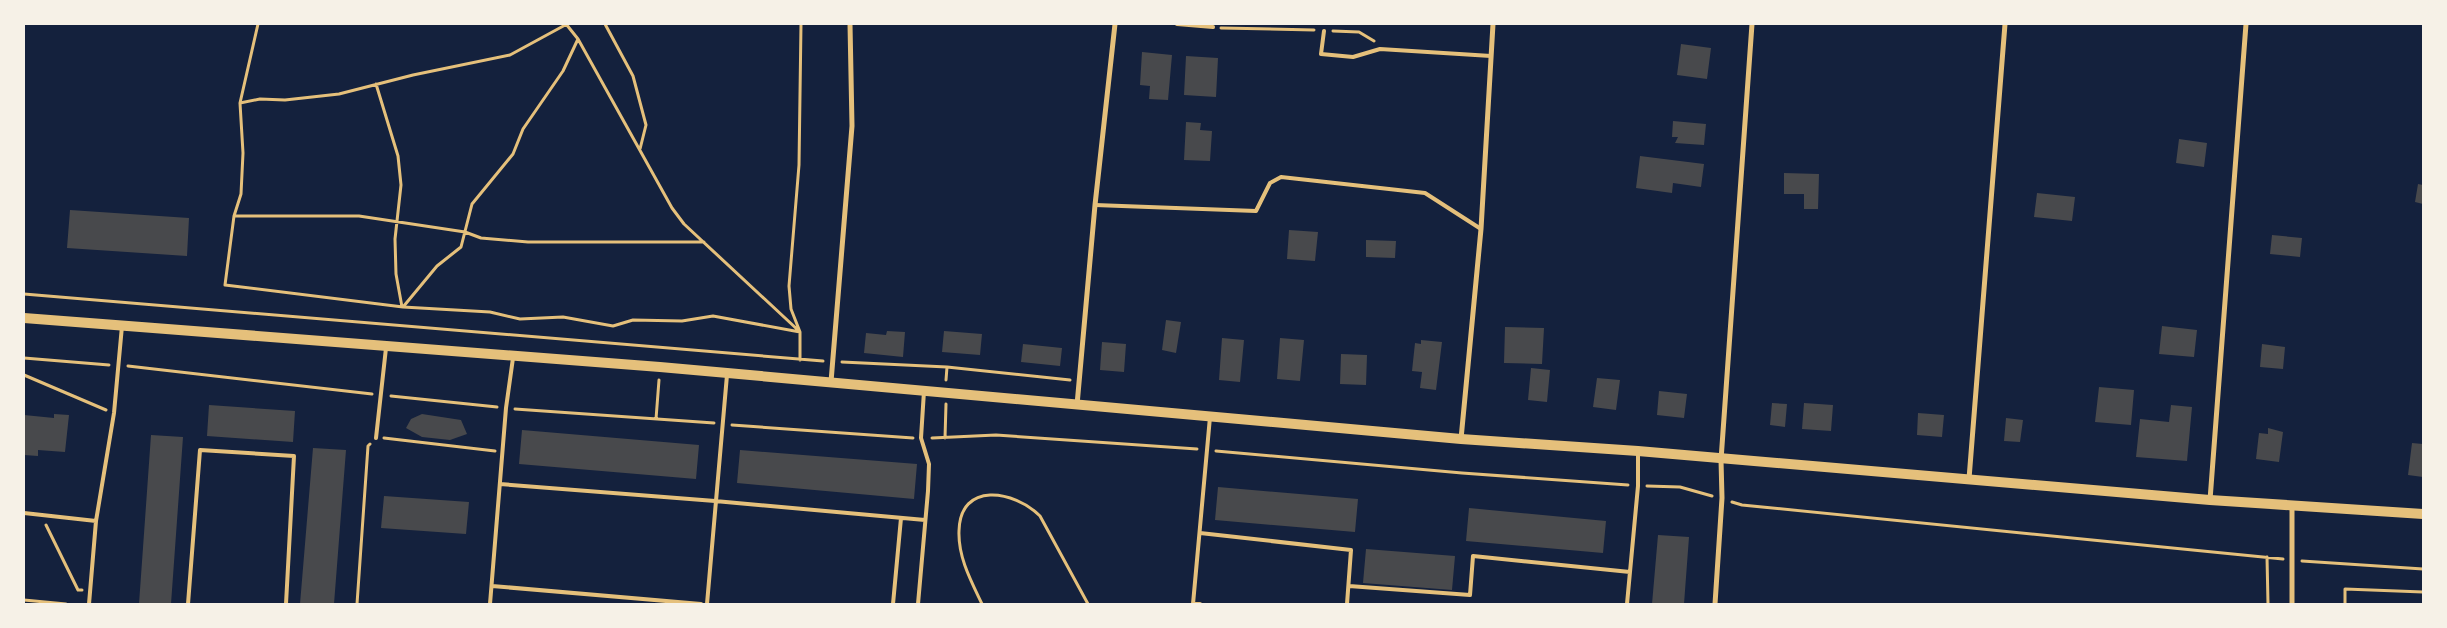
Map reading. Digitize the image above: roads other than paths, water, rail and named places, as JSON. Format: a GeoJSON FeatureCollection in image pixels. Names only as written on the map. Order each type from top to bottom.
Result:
{"type":"FeatureCollection","features":[{"type":"Feature","properties":{"kind":"main road"},"geometry":{"type":"LineString","coordinates":[[24,318],[660,367],[727,375],[1461,439],[2210,500],[2423,514]]}},
{"type":"Feature","properties":{"kind":"street"},"geometry":{"type":"LineString","coordinates":[[831,384],[852,126],[850,24]]}},
{"type":"Feature","properties":{"kind":"street"},"geometry":{"type":"LineString","coordinates":[[1077,405],[1095,205],[1115,24]]}},
{"type":"Feature","properties":{"kind":"street"},"geometry":{"type":"LineString","coordinates":[[1461,439],[1481,229],[1493,24]]}},
{"type":"Feature","properties":{"kind":"street"},"geometry":{"type":"LineString","coordinates":[[1715,604],[1722,498],[1721,460],[1752,24]]}},
{"type":"Feature","properties":{"kind":"street"},"geometry":{"type":"LineString","coordinates":[[1969,480],[2004,24]]}},
{"type":"Feature","properties":{"kind":"street"},"geometry":{"type":"LineString","coordinates":[[2210,500],[2246,24]]}},
{"type":"Feature","properties":{"kind":"street"},"geometry":{"type":"LineString","coordinates":[[2292,506],[2292,604]]}},
{"type":"Feature","properties":{"kind":"lane"},"geometry":{"type":"LineString","coordinates":[[1177,24],[1212,27]]}},
{"type":"Feature","properties":{"kind":"lane"},"geometry":{"type":"LineString","coordinates":[[1324,30],[1321,54],[1353,57],[1380,49],[1491,56]]}},
{"type":"Feature","properties":{"kind":"lane"},"geometry":{"type":"LineString","coordinates":[[1095,205],[1135,208],[1256,211],[1270,183],[1281,177],[1338,181],[1425,193],[1481,229]]}},
{"type":"Feature","properties":{"kind":"lane"},"geometry":{"type":"LineString","coordinates":[[89,604],[96,521],[114,413],[122,325]]}},
{"type":"Feature","properties":{"kind":"lane"},"geometry":{"type":"LineString","coordinates":[[376,438],[386,346]]}},
{"type":"Feature","properties":{"kind":"lane"},"geometry":{"type":"LineString","coordinates":[[490,604],[502,452],[513,356]]}},
{"type":"Feature","properties":{"kind":"lane"},"geometry":{"type":"LineString","coordinates":[[707,604],[727,375]]}},
{"type":"Feature","properties":{"kind":"lane"},"geometry":{"type":"LineString","coordinates":[[918,604],[929,464],[921,438],[924,391]]}},
{"type":"Feature","properties":{"kind":"lane"},"geometry":{"type":"LineString","coordinates":[[1200,604],[1193,604],[1210,417]]}},
{"type":"Feature","properties":{"kind":"lane"},"geometry":{"type":"LineString","coordinates":[[188,604],[200,450],[294,456],[286,604]]}},
{"type":"Feature","properties":{"kind":"lane"},"geometry":{"type":"LineString","coordinates":[[1628,604],[1638,486],[1638,452]]}},
{"type":"Feature","properties":{"kind":"lane"},"geometry":{"type":"LineString","coordinates":[[500,484],[925,520]]}},
{"type":"Feature","properties":{"kind":"lane"},"geometry":{"type":"LineString","coordinates":[[24,513],[96,521]]}},
{"type":"Feature","properties":{"kind":"lane"},"geometry":{"type":"LineString","coordinates":[[893,604],[900,518]]}},
{"type":"Feature","properties":{"kind":"lane"},"geometry":{"type":"LineString","coordinates":[[1200,532],[1352,550],[1347,604]]}},
{"type":"Feature","properties":{"kind":"lane"},"geometry":{"type":"LineString","coordinates":[[1349,586],[1470,595],[1473,556],[1630,572]]}},
{"type":"Feature","properties":{"kind":"lane"},"geometry":{"type":"LineString","coordinates":[[492,586],[701,604]]}}]}
